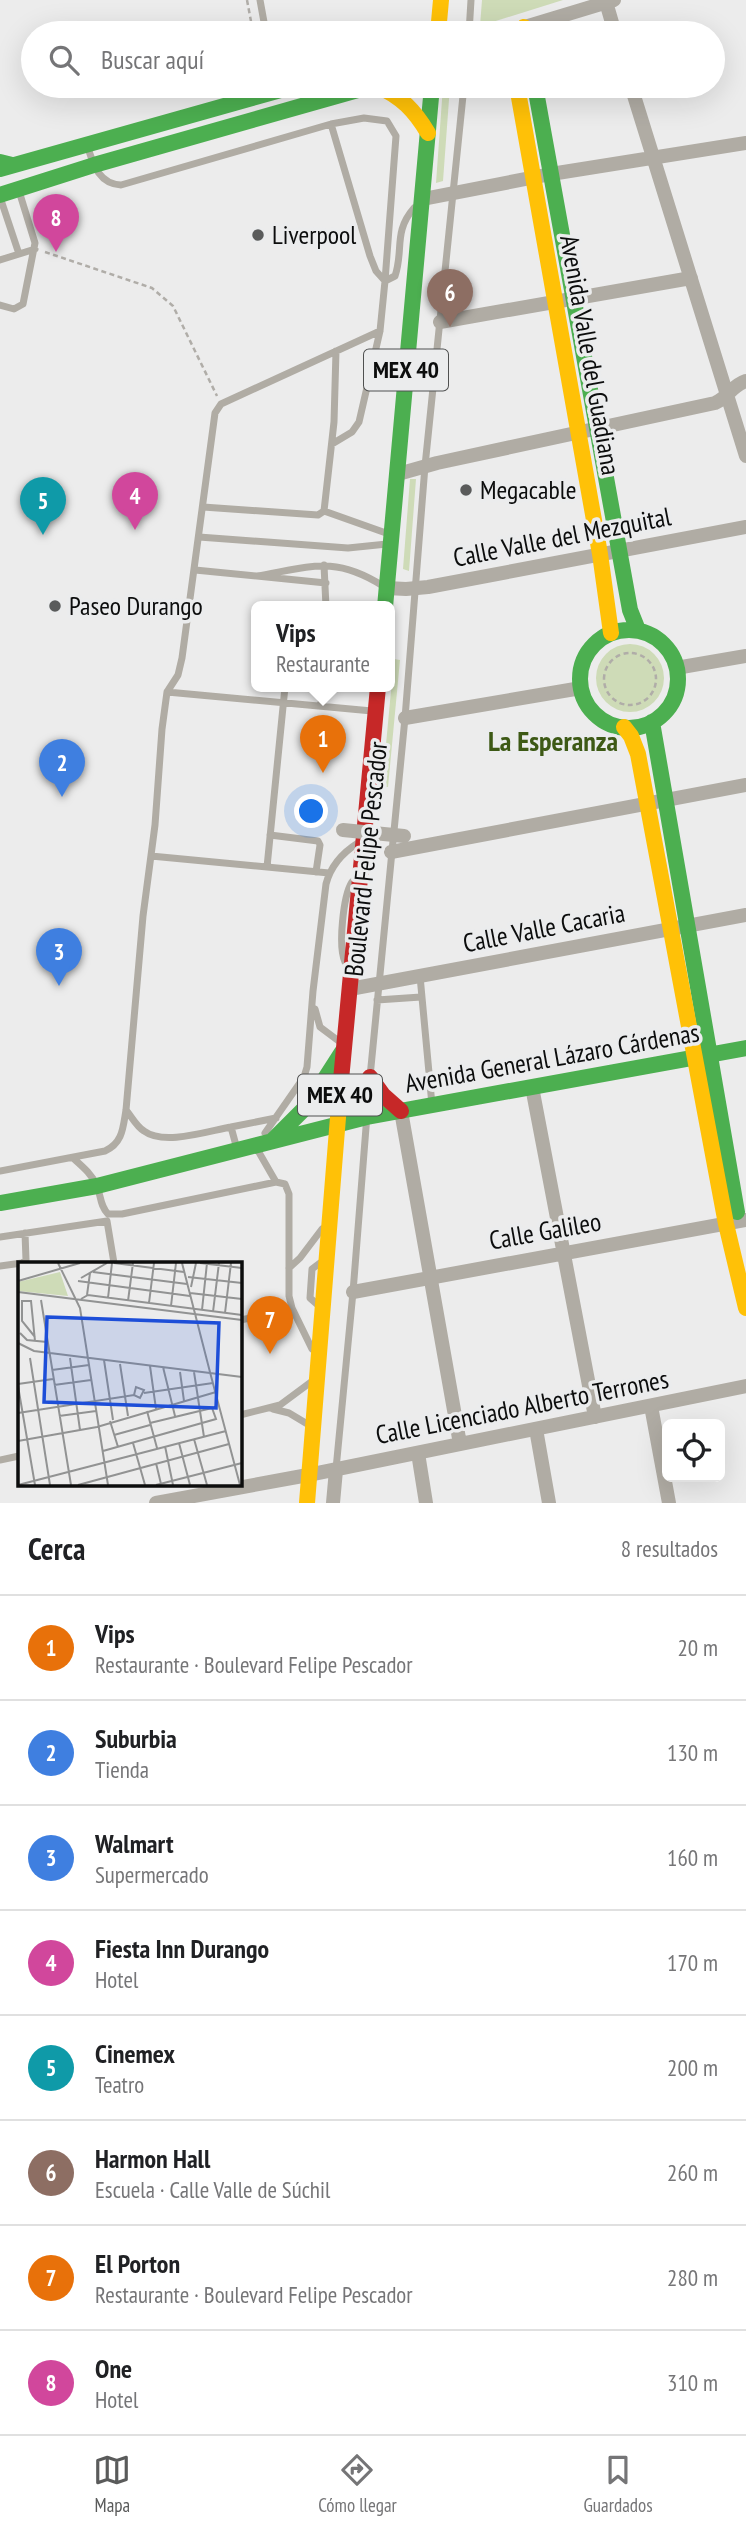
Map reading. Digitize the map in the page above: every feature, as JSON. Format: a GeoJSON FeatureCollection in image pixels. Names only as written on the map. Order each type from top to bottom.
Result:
{"type":"FeatureCollection","features":[{"type":"Feature","properties":{"kind":"main road"},"geometry":{"type":"LineString","coordinates":[[427,21],[438,2]]}},
{"type":"Feature","properties":{"kind":"main road"},"geometry":{"type":"LineString","coordinates":[[438,2],[438,21]]}},
{"type":"Feature","properties":{"kind":"main road"},"geometry":{"type":"LineString","coordinates":[[4,165],[86,145],[239,98]]}},
{"type":"Feature","properties":{"kind":"main road"},"geometry":{"type":"LineString","coordinates":[[0,196],[94,165],[327,98]]}},
{"type":"Feature","properties":{"kind":"main road"},"geometry":{"type":"LineString","coordinates":[[401,98],[408,103],[428,134]]}},
{"type":"Feature","properties":{"kind":"main road","name":"MEX 40"},"geometry":{"type":"LineString","coordinates":[[386,601],[431,98]]}},
{"type":"Feature","properties":{"kind":"main road","name":"Avenida Valle del Guadiana"},"geometry":{"type":"LineString","coordinates":[[519,98],[600,554],[611,633]]}},
{"type":"Feature","properties":{"kind":"main road","name":"Avenida Valle del Guadiana"},"geometry":{"type":"LineString","coordinates":[[537,98],[630,610],[638,630]]}},
{"type":"Feature","properties":{"kind":"main road"},"geometry":{"type":"LineString","coordinates":[[638,630],[663,643],[671,654],[676,668],[676,693],[670,705],[652,722],[643,726],[624,727],[609,723],[596,715],[586,703],[581,688],[581,671],[586,655],[597,642],[611,633],[638,630]]}},
{"type":"Feature","properties":{"kind":"main road","name":"Boulevard Felipe Pescador"},"geometry":{"type":"LineString","coordinates":[[307,1503],[337,1124],[378,692]]}},
{"type":"Feature","properties":{"kind":"main road"},"geometry":{"type":"LineString","coordinates":[[652,722],[688,926],[703,1055]]}},
{"type":"Feature","properties":{"kind":"main road"},"geometry":{"type":"LineString","coordinates":[[624,727],[635,744],[671,929],[703,1055],[746,1254]]}},
{"type":"Feature","properties":{"kind":"main road"},"geometry":{"type":"LineString","coordinates":[[264,1143],[308,1105],[345,1046]]}},
{"type":"Feature","properties":{"kind":"main road","name":"Avenida General Lázaro Cárdenas"},"geometry":{"type":"LineString","coordinates":[[0,1203],[97,1186],[367,1117],[746,1048]]}},
{"type":"Feature","properties":{"kind":"main road"},"geometry":{"type":"LineString","coordinates":[[370,1077],[383,1095],[401,1111]]}},
{"type":"Feature","properties":{"kind":"main road"},"geometry":{"type":"LineString","coordinates":[[737,1222],[746,1308]]}},
{"type":"Feature","properties":{"kind":"street"},"geometry":{"type":"LineString","coordinates":[[548,21],[609,1],[613,21]]}},
{"type":"Feature","properties":{"kind":"street"},"geometry":{"type":"LineString","coordinates":[[634,98],[746,456]]}},
{"type":"Feature","properties":{"kind":"street"},"geometry":{"type":"LineString","coordinates":[[423,199],[551,174],[746,144]]}},
{"type":"Feature","properties":{"kind":"street"},"geometry":{"type":"LineString","coordinates":[[440,322],[691,278]]}},
{"type":"Feature","properties":{"kind":"street"},"geometry":{"type":"LineString","coordinates":[[398,474],[715,403],[726,396],[730,389],[746,381]]}},
{"type":"Feature","properties":{"kind":"street","name":"Calle Valle del Mezquital"},"geometry":{"type":"LineString","coordinates":[[387,588],[416,589],[746,527]]}},
{"type":"Feature","properties":{"kind":"street"},"geometry":{"type":"LineString","coordinates":[[676,668],[746,656]]}},
{"type":"Feature","properties":{"kind":"street"},"geometry":{"type":"LineString","coordinates":[[405,718],[581,688]]}},
{"type":"Feature","properties":{"kind":"street"},"geometry":{"type":"LineString","coordinates":[[391,852],[746,785]]}},
{"type":"Feature","properties":{"kind":"street"},"geometry":{"type":"LineString","coordinates":[[343,830],[404,836]]}},
{"type":"Feature","properties":{"kind":"street","name":"Calle Valle Cacaria"},"geometry":{"type":"LineString","coordinates":[[351,982],[379,984],[746,915]]}},
{"type":"Feature","properties":{"kind":"street"},"geometry":{"type":"LineString","coordinates":[[531,1087],[595,1417]]}},
{"type":"Feature","properties":{"kind":"street"},"geometry":{"type":"LineString","coordinates":[[401,1111],[460,1444]]}},
{"type":"Feature","properties":{"kind":"street","name":"Calle Galileo"},"geometry":{"type":"LineString","coordinates":[[353,1292],[737,1222]]}},
{"type":"Feature","properties":{"kind":"street","name":"Calle Licenciado Alberto Terrones"},"geometry":{"type":"LineString","coordinates":[[156,1503],[220,1497],[336,1469],[746,1387]]}},
{"type":"Feature","properties":{"kind":"street"},"geometry":{"type":"LineString","coordinates":[[651,1406],[668,1503]]}},
{"type":"Feature","properties":{"kind":"street"},"geometry":{"type":"LineString","coordinates":[[536,1429],[549,1503]]}},
{"type":"Feature","properties":{"kind":"street"},"geometry":{"type":"LineString","coordinates":[[418,1453],[426,1503]]}},
{"type":"Feature","properties":{"kind":"street"},"geometry":{"type":"LineString","coordinates":[[334,1503],[336,1469]]}},
{"type":"Feature","properties":{"kind":"lane"},"geometry":{"type":"LineString","coordinates":[[260,0],[264,21]]}},
{"type":"Feature","properties":{"kind":"lane"},"geometry":{"type":"LineString","coordinates":[[469,21],[471,0]]}},
{"type":"Feature","properties":{"kind":"lane"},"geometry":{"type":"LineString","coordinates":[[269,98],[271,114]]}},
{"type":"Feature","properties":{"kind":"lane"},"geometry":{"type":"LineString","coordinates":[[300,98],[301,105]]}},
{"type":"Feature","properties":{"kind":"lane","name":"Boulevard Felipe Pescador"},"geometry":{"type":"LineString","coordinates":[[336,1469],[405,718],[425,466],[463,98]]}},
{"type":"Feature","properties":{"kind":"lane"},"geometry":{"type":"LineString","coordinates":[[86,145],[103,179],[121,185],[331,124],[380,118],[393,127],[396,136],[380,331],[359,422],[352,432],[332,444]]}},
{"type":"Feature","properties":{"kind":"lane"},"geometry":{"type":"LineString","coordinates":[[331,124],[370,256],[376,271],[385,281]]}},
{"type":"Feature","properties":{"kind":"lane"},"geometry":{"type":"LineString","coordinates":[[0,305],[16,309],[23,304],[35,249],[19,189]]}},
{"type":"Feature","properties":{"kind":"lane"},"geometry":{"type":"LineString","coordinates":[[0,196],[19,254]]}},
{"type":"Feature","properties":{"kind":"lane"},"geometry":{"type":"LineString","coordinates":[[385,281],[395,276],[397,271],[403,222],[423,199]]}},
{"type":"Feature","properties":{"kind":"lane"},"geometry":{"type":"LineString","coordinates":[[0,260],[35,249]]}},
{"type":"Feature","properties":{"kind":"lane"},"geometry":{"type":"LineString","coordinates":[[0,1171],[105,1151],[115,1146],[121,1137],[131,1062],[162,729],[167,692],[180,670],[214,417],[221,404],[380,331]]}},
{"type":"Feature","properties":{"kind":"lane"},"geometry":{"type":"LineString","coordinates":[[321,513],[332,444],[336,351]]}},
{"type":"Feature","properties":{"kind":"lane"},"geometry":{"type":"LineString","coordinates":[[203,507],[321,513],[392,539]]}},
{"type":"Feature","properties":{"kind":"lane"},"geometry":{"type":"LineString","coordinates":[[199,537],[348,548],[392,539]]}},
{"type":"Feature","properties":{"kind":"lane"},"geometry":{"type":"LineString","coordinates":[[324,565],[326,601]]}},
{"type":"Feature","properties":{"kind":"lane"},"geometry":{"type":"LineString","coordinates":[[257,576],[332,565],[355,570],[387,588]]}},
{"type":"Feature","properties":{"kind":"lane"},"geometry":{"type":"LineString","coordinates":[[195,570],[326,583]]}},
{"type":"Feature","properties":{"kind":"lane"},"geometry":{"type":"LineString","coordinates":[[167,692],[376,711]]}},
{"type":"Feature","properties":{"kind":"lane"},"geometry":{"type":"LineString","coordinates":[[267,867],[285,692]]}},
{"type":"Feature","properties":{"kind":"lane"},"geometry":{"type":"LineString","coordinates":[[321,706],[322,692]]}},
{"type":"Feature","properties":{"kind":"lane"},"geometry":{"type":"LineString","coordinates":[[270,835],[318,841],[320,849],[316,872]]}},
{"type":"Feature","properties":{"kind":"lane"},"geometry":{"type":"LineString","coordinates":[[276,1182],[264,1143],[276,1118],[304,1077],[323,901],[329,873],[338,858],[364,838]]}},
{"type":"Feature","properties":{"kind":"lane"},"geometry":{"type":"LineString","coordinates":[[151,856],[329,873]]}},
{"type":"Feature","properties":{"kind":"lane"},"geometry":{"type":"LineString","coordinates":[[420,976],[432,1106]]}},
{"type":"Feature","properties":{"kind":"lane"},"geometry":{"type":"LineString","coordinates":[[313,991],[320,1027],[345,1046]]}},
{"type":"Feature","properties":{"kind":"lane"},"geometry":{"type":"LineString","coordinates":[[377,1000],[421,997]]}},
{"type":"Feature","properties":{"kind":"lane"},"geometry":{"type":"LineString","coordinates":[[126,1110],[143,1131],[158,1138],[276,1118]]}},
{"type":"Feature","properties":{"kind":"lane"},"geometry":{"type":"LineString","coordinates":[[231,1127],[237,1150]]}},
{"type":"Feature","properties":{"kind":"lane"},"geometry":{"type":"LineString","coordinates":[[74,1158],[91,1176],[108,1214],[122,1214],[276,1182],[288,1188],[289,1296],[292,1308],[318,1360]]}},
{"type":"Feature","properties":{"kind":"lane"},"geometry":{"type":"LineString","coordinates":[[289,1268],[300,1258],[331,1215]]}},
{"type":"Feature","properties":{"kind":"lane"},"geometry":{"type":"LineString","coordinates":[[0,1237],[107,1221],[114,1262]]}},
{"type":"Feature","properties":{"kind":"lane"},"geometry":{"type":"LineString","coordinates":[[23,1262],[26,1260],[25,1233]]}},
{"type":"Feature","properties":{"kind":"lane"},"geometry":{"type":"LineString","coordinates":[[0,1266],[18,1264]]}},
{"type":"Feature","properties":{"kind":"lane"},"geometry":{"type":"LineString","coordinates":[[242,1320],[292,1308]]}},
{"type":"Feature","properties":{"kind":"lane"},"geometry":{"type":"LineString","coordinates":[[242,1415],[271,1409],[293,1397],[317,1377]]}},
{"type":"Feature","properties":{"kind":"lane"},"geometry":{"type":"LineString","coordinates":[[271,1409],[298,1417],[312,1428]]}},
{"type":"Feature","properties":{"kind":"lane"},"geometry":{"type":"LineString","coordinates":[[0,1460],[18,1457]]}},
{"type":"Feature","properties":{"kind":"path"},"geometry":{"type":"LineString","coordinates":[[247,0],[251,21]]}},
{"type":"Feature","properties":{"kind":"path"},"geometry":{"type":"LineString","coordinates":[[35,249],[152,288],[163,297],[173,306],[221,404]]}},
{"type":"Feature","properties":{"kind":"path"},"geometry":{"type":"LineString","coordinates":[[632,652],[648,660],[656,676],[655,685],[645,699],[629,705],[613,699],[604,685],[604,677],[610,661],[616,656],[632,652]]}},
{"type":"Feature","properties":{"kind":"green space"},"geometry":{"type":"Polygon","coordinates":[[[482,0],[563,0],[496,21],[480,21],[482,0]]]}},
{"type":"Feature","properties":{"kind":"green space"},"geometry":{"type":"Polygon","coordinates":[[[442,98],[449,98],[443,181],[436,183],[442,98]]]}},
{"type":"Feature","properties":{"kind":"green space"},"geometry":{"type":"Polygon","coordinates":[[[410,479],[416,479],[409,571],[403,569],[410,479]]]}},
{"type":"Feature","properties":{"kind":"green space"},"geometry":{"type":"Polygon","coordinates":[[[637,644],[658,659],[664,671],[662,691],[654,702],[637,712],[623,712],[606,702],[598,691],[596,671],[606,654],[617,646],[637,644]]]}},
{"type":"Feature","properties":{"kind":"green space"},"geometry":{"type":"Polygon","coordinates":[[[395,659],[400,660],[388,787],[382,787],[391,692],[395,692],[395,659]]]}},
{"type":"Feature","properties":{"kind":"traffic: fast"},"geometry":{"type":"LineString","coordinates":[[0,169],[252,98]]}},
{"type":"Feature","properties":{"kind":"traffic: fast"},"geometry":{"type":"LineString","coordinates":[[0,195],[94,165],[330,98]]}},
{"type":"Feature","properties":{"kind":"traffic: fast"},"geometry":{"type":"LineString","coordinates":[[386,601],[431,98]]}},
{"type":"Feature","properties":{"kind":"traffic: fast"},"geometry":{"type":"LineString","coordinates":[[537,98],[630,610],[638,630]]}},
{"type":"Feature","properties":{"kind":"traffic: fast"},"geometry":{"type":"LineString","coordinates":[[0,162],[12,165]]}},
{"type":"Feature","properties":{"kind":"traffic: fast"},"geometry":{"type":"LineString","coordinates":[[629,630],[648,634],[663,645],[674,660],[678,679],[674,698],[663,713],[648,724],[629,728],[610,724],[595,713],[584,698],[580,679],[584,660],[595,645],[610,634],[629,630]]}},
{"type":"Feature","properties":{"kind":"traffic: fast"},"geometry":{"type":"LineString","coordinates":[[652,722],[737,1212]]}},
{"type":"Feature","properties":{"kind":"traffic: fast"},"geometry":{"type":"LineString","coordinates":[[0,1203],[97,1186],[367,1117],[746,1048]]}},
{"type":"Feature","properties":{"kind":"traffic: fast"},"geometry":{"type":"LineString","coordinates":[[272,1141],[308,1105],[342,1052]]}},
{"type":"Feature","properties":{"kind":"traffic: slow"},"geometry":{"type":"LineString","coordinates":[[439,21],[441,0]]}},
{"type":"Feature","properties":{"kind":"traffic: slow"},"geometry":{"type":"LineString","coordinates":[[398,98],[407,105],[428,133]]}},
{"type":"Feature","properties":{"kind":"traffic: slow"},"geometry":{"type":"LineString","coordinates":[[519,98],[600,554],[611,633]]}},
{"type":"Feature","properties":{"kind":"traffic: slow"},"geometry":{"type":"LineString","coordinates":[[624,727],[638,754],[726,1224],[746,1308]]}},
{"type":"Feature","properties":{"kind":"traffic: slow"},"geometry":{"type":"LineString","coordinates":[[307,1503],[341,1080]]}},
{"type":"Feature","properties":{"kind":"traffic: jam"},"geometry":{"type":"LineString","coordinates":[[341,1080],[378,692]]}},
{"type":"Feature","properties":{"kind":"traffic: jam"},"geometry":{"type":"LineString","coordinates":[[370,1077],[383,1095],[401,1111]]}},
{"type":"Feature","properties":{"kind":"place","name":"Liverpool"},"geometry":{"type":"Point","coordinates":[258,235]}},
{"type":"Feature","properties":{"kind":"place","name":"One"},"geometry":{"type":"Point","coordinates":[56,252]}},
{"type":"Feature","properties":{"kind":"place","name":"Harmon Hall"},"geometry":{"type":"Point","coordinates":[450,327]}},
{"type":"Feature","properties":{"kind":"place","name":"Megacable"},"geometry":{"type":"Point","coordinates":[466,490]}},
{"type":"Feature","properties":{"kind":"place","name":"Fiesta Inn Durango"},"geometry":{"type":"Point","coordinates":[135,530]}},
{"type":"Feature","properties":{"kind":"place","name":"Cinemex"},"geometry":{"type":"Point","coordinates":[43,535]}},
{"type":"Feature","properties":{"kind":"place","name":"Paseo Durango"},"geometry":{"type":"Point","coordinates":[55,606]}},
{"type":"Feature","properties":{"kind":"place","name":"Vips"},"geometry":{"type":"Point","coordinates":[323,773]}},
{"type":"Feature","properties":{"kind":"place","name":"Suburbia"},"geometry":{"type":"Point","coordinates":[62,797]}},
{"type":"Feature","properties":{"kind":"place","name":"Walmart"},"geometry":{"type":"Point","coordinates":[59,986]}},
{"type":"Feature","properties":{"kind":"place","name":"El Porton"},"geometry":{"type":"Point","coordinates":[270,1354]}},
{"type":"Feature","properties":{"kind":"district","name":"La Esperanza"},"geometry":{"type":"Point","coordinates":[553,741]}}]}
